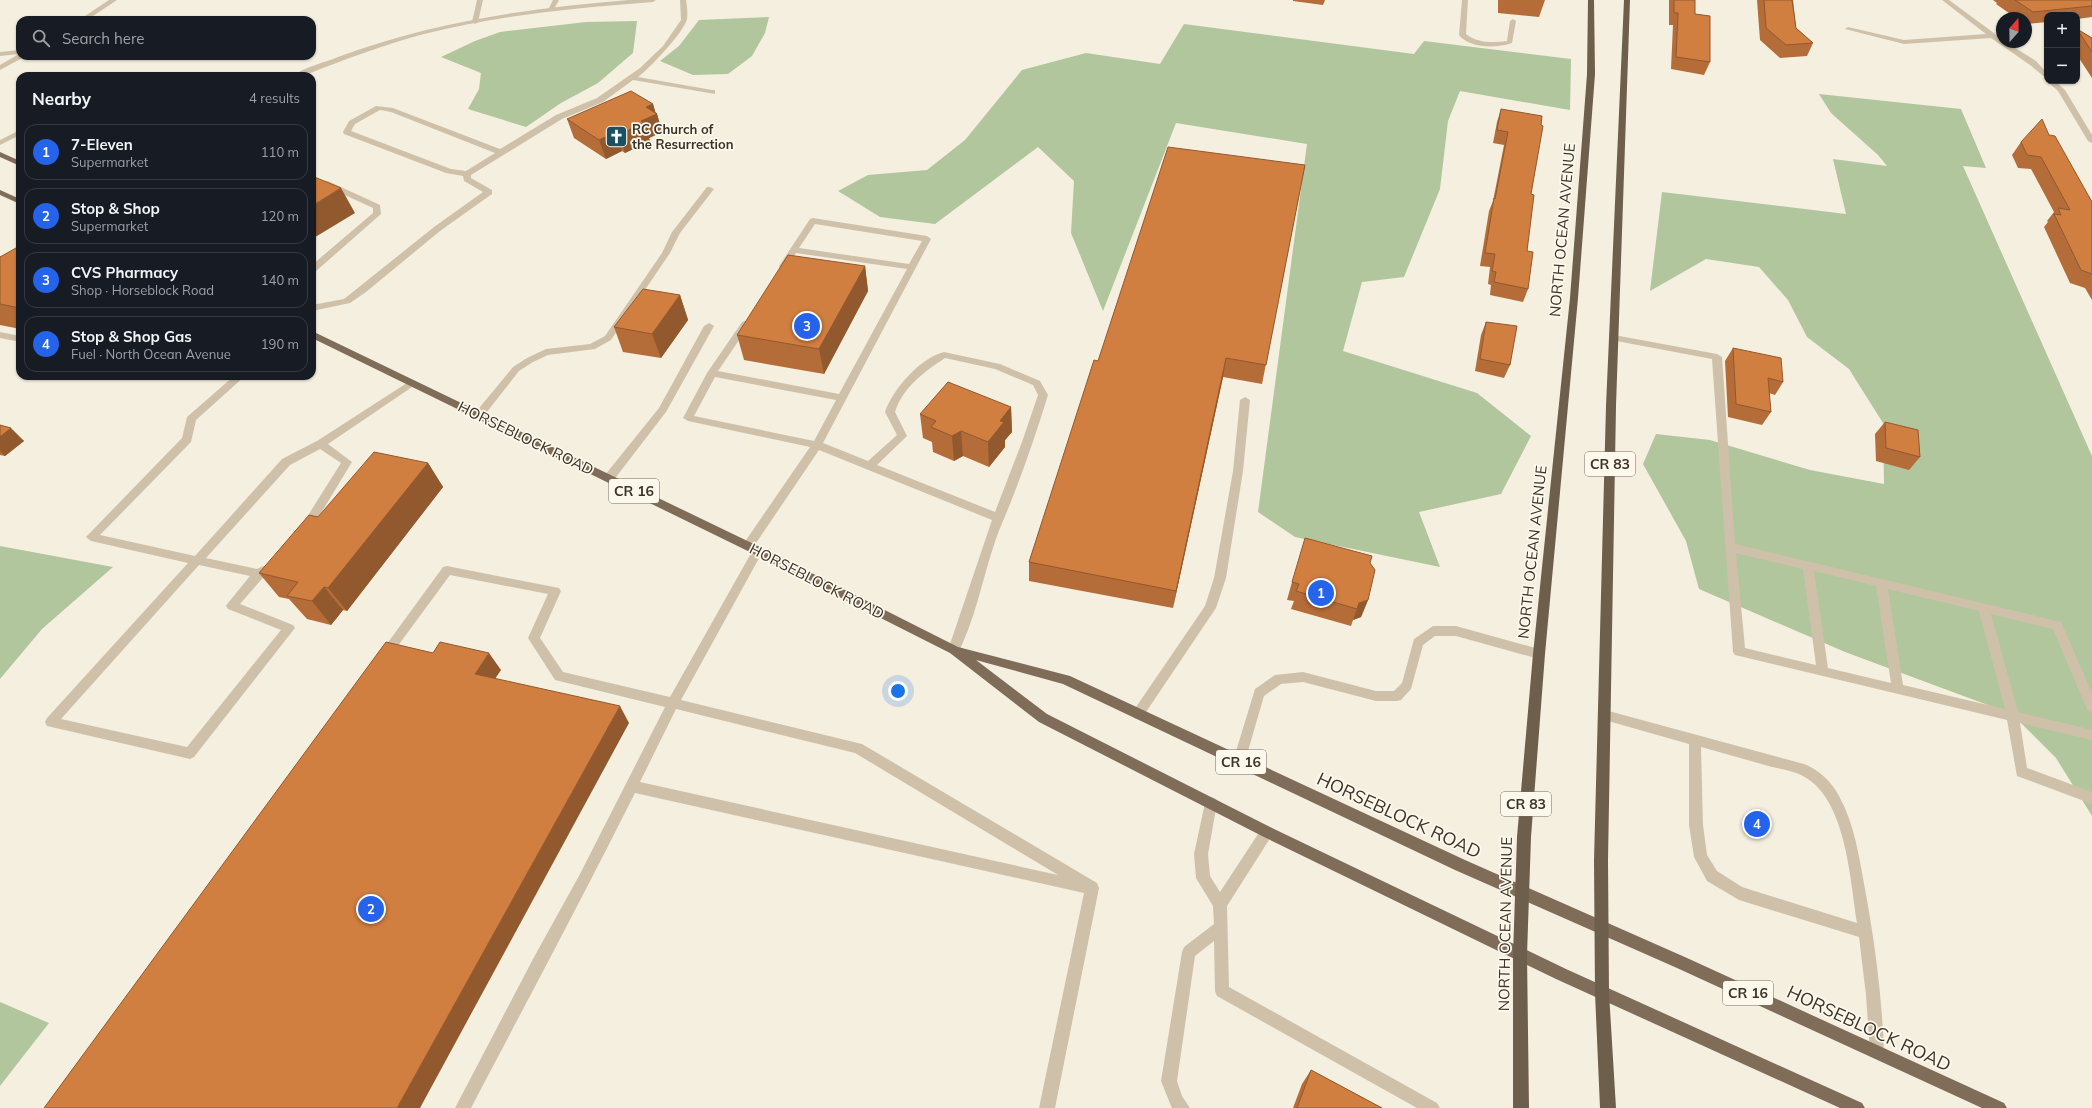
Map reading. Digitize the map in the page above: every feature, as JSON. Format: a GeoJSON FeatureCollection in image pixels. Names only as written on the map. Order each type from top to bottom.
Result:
{"type":"FeatureCollection","features":[{"type":"Feature","properties":{"kind":"highway","name":"NORTH OCEAN AVENUE"},"geometry":{"type":"LineString","coordinates":[[1521,1108],[1520,955],[1524,837],[1539,654],[1574,298],[1591,74],[1591,0]]}},
{"type":"Feature","properties":{"kind":"highway","name":"CR 83"},"geometry":{"type":"LineString","coordinates":[[1608,1108],[1602,994],[1601,860],[1609,496],[1627,0]]}},
{"type":"Feature","properties":{"kind":"main road"},"geometry":{"type":"LineString","coordinates":[[0,154],[16,162]]}},
{"type":"Feature","properties":{"kind":"main road"},"geometry":{"type":"LineString","coordinates":[[0,192],[16,200]]}},
{"type":"Feature","properties":{"kind":"main road","name":"HORSEBLOCK ROAD"},"geometry":{"type":"LineString","coordinates":[[316,336],[609,478],[954,650],[1043,718],[1211,804],[1602,994],[1857,1108]]}},
{"type":"Feature","properties":{"kind":"main road","name":"HORSEBLOCK ROAD"},"geometry":{"type":"LineString","coordinates":[[954,650],[1066,680],[1452,862],[1999,1108]]}},
{"type":"Feature","properties":{"kind":"street"},"geometry":{"type":"LineString","coordinates":[[88,16],[114,0]]}},
{"type":"Feature","properties":{"kind":"street"},"geometry":{"type":"LineString","coordinates":[[475,22],[480,0]]}},
{"type":"Feature","properties":{"kind":"street"},"geometry":{"type":"LineString","coordinates":[[552,8],[556,0]]}},
{"type":"Feature","properties":{"kind":"street"},"geometry":{"type":"LineString","coordinates":[[307,72],[348,55],[394,40],[440,28],[552,8],[653,0]]}},
{"type":"Feature","properties":{"kind":"street"},"geometry":{"type":"LineString","coordinates":[[500,152],[393,110],[379,108],[352,123],[348,132],[449,171],[467,174],[500,152],[559,117],[600,100],[643,70],[665,47],[684,20],[683,0]]}},
{"type":"Feature","properties":{"kind":"street"},"geometry":{"type":"LineString","coordinates":[[1465,0],[1462,35],[1469,41],[1500,44],[1510,42],[1512,21]]}},
{"type":"Feature","properties":{"kind":"street"},"geometry":{"type":"LineString","coordinates":[[1945,0],[1992,36],[2033,63],[2044,74]]}},
{"type":"Feature","properties":{"kind":"street"},"geometry":{"type":"LineString","coordinates":[[1848,29],[1904,42],[1992,36]]}},
{"type":"Feature","properties":{"kind":"street"},"geometry":{"type":"LineString","coordinates":[[0,54],[16,52]]}},
{"type":"Feature","properties":{"kind":"street"},"geometry":{"type":"LineString","coordinates":[[0,68],[16,59]]}},
{"type":"Feature","properties":{"kind":"street"},"geometry":{"type":"LineString","coordinates":[[632,78],[712,92]]}},
{"type":"Feature","properties":{"kind":"street"},"geometry":{"type":"LineString","coordinates":[[2054,84],[2061,90],[2092,141]]}},
{"type":"Feature","properties":{"kind":"street"},"geometry":{"type":"LineString","coordinates":[[0,144],[16,134]]}},
{"type":"Feature","properties":{"kind":"street"},"geometry":{"type":"LineString","coordinates":[[316,307],[347,301],[363,290],[437,229],[489,192],[467,179],[467,174]]}},
{"type":"Feature","properties":{"kind":"street"},"geometry":{"type":"LineString","coordinates":[[316,182],[326,182],[377,207],[377,214],[316,267]]}},
{"type":"Feature","properties":{"kind":"street"},"geometry":{"type":"LineString","coordinates":[[478,415],[516,369],[530,360],[546,352],[592,347],[608,338],[666,253],[676,232],[710,189]]}},
{"type":"Feature","properties":{"kind":"street"},"geometry":{"type":"LineString","coordinates":[[463,1108],[538,964],[585,878],[673,703],[753,549],[817,445],[927,239],[813,221],[793,253],[795,260],[782,274]]}},
{"type":"Feature","properties":{"kind":"street"},"geometry":{"type":"LineString","coordinates":[[793,253],[912,267]]}},
{"type":"Feature","properties":{"kind":"street"},"geometry":{"type":"LineString","coordinates":[[751,315],[712,373],[688,418],[817,445],[999,518]]}},
{"type":"Feature","properties":{"kind":"street"},"geometry":{"type":"LineString","coordinates":[[609,478],[664,410],[709,326]]}},
{"type":"Feature","properties":{"kind":"street"},"geometry":{"type":"LineString","coordinates":[[728,348],[749,333],[753,326]]}},
{"type":"Feature","properties":{"kind":"street"},"geometry":{"type":"LineString","coordinates":[[0,335],[16,338]]}},
{"type":"Feature","properties":{"kind":"street"},"geometry":{"type":"LineString","coordinates":[[1614,338],[1717,357],[1730,548],[1739,652],[2092,735]]}},
{"type":"Feature","properties":{"kind":"street"},"geometry":{"type":"LineString","coordinates":[[869,466],[902,436],[890,412],[893,402],[907,384],[928,365],[944,355],[997,366],[1037,383],[1043,395],[1033,429],[999,518],[970,609],[954,650]]}},
{"type":"Feature","properties":{"kind":"street"},"geometry":{"type":"LineString","coordinates":[[712,373],[842,398]]}},
{"type":"Feature","properties":{"kind":"street"},"geometry":{"type":"LineString","coordinates":[[236,380],[191,420],[187,439],[91,537],[259,574]]}},
{"type":"Feature","properties":{"kind":"street"},"geometry":{"type":"LineString","coordinates":[[269,563],[232,606],[289,628],[190,753],[51,722],[286,462],[321,444],[413,383]]}},
{"type":"Feature","properties":{"kind":"street"},"geometry":{"type":"LineString","coordinates":[[1138,714],[1161,678],[1210,608],[1220,578],[1238,471],[1246,400]]}},
{"type":"Feature","properties":{"kind":"street"},"geometry":{"type":"LineString","coordinates":[[295,536],[311,520],[348,462],[321,444]]}},
{"type":"Feature","properties":{"kind":"street"},"geometry":{"type":"LineString","coordinates":[[1730,548],[2057,625],[2092,707]]}},
{"type":"Feature","properties":{"kind":"street"},"geometry":{"type":"LineString","coordinates":[[1808,566],[1823,672]]}},
{"type":"Feature","properties":{"kind":"street"},"geometry":{"type":"LineString","coordinates":[[377,666],[447,570],[555,591],[534,638],[560,676],[858,748],[1092,888]]}},
{"type":"Feature","properties":{"kind":"street"},"geometry":{"type":"LineString","coordinates":[[1881,583],[1898,690]]}},
{"type":"Feature","properties":{"kind":"street"},"geometry":{"type":"LineString","coordinates":[[1984,608],[2013,717],[2021,772],[2092,798]]}},
{"type":"Feature","properties":{"kind":"street"},"geometry":{"type":"LineString","coordinates":[[1239,761],[1259,693],[1279,679],[1303,677],[1376,696],[1397,696],[1407,685],[1418,642],[1433,632],[1456,631],[1539,654]]}},
{"type":"Feature","properties":{"kind":"street"},"geometry":{"type":"LineString","coordinates":[[1605,715],[1804,770],[1826,786],[1842,818],[1851,851],[1876,1007],[1877,1052]]}},
{"type":"Feature","properties":{"kind":"street"},"geometry":{"type":"LineString","coordinates":[[1695,740],[1696,825],[1701,857],[1712,876],[1739,894],[1865,932]]}},
{"type":"Feature","properties":{"kind":"street"},"geometry":{"type":"LineString","coordinates":[[631,786],[1092,888]]}},
{"type":"Feature","properties":{"kind":"street"},"geometry":{"type":"LineString","coordinates":[[1211,804],[1202,854],[1203,878],[1220,904]]}},
{"type":"Feature","properties":{"kind":"street"},"geometry":{"type":"LineString","coordinates":[[1267,832],[1220,904],[1222,991],[1432,1108]]}},
{"type":"Feature","properties":{"kind":"street"},"geometry":{"type":"LineString","coordinates":[[1047,1108],[1092,888]]}},
{"type":"Feature","properties":{"kind":"street"},"geometry":{"type":"LineString","coordinates":[[1182,1108],[1176,1101],[1169,1081],[1189,952],[1220,928]]}},
{"type":"Feature","properties":{"kind":"green space"},"geometry":{"type":"Polygon","coordinates":[[[769,17],[765,33],[752,56],[728,74],[693,75],[660,61],[679,46],[699,20],[769,17]]]}},
{"type":"Feature","properties":{"kind":"green space"},"geometry":{"type":"Polygon","coordinates":[[[637,21],[633,53],[598,83],[561,103],[526,127],[468,109],[479,89],[481,73],[441,57],[475,41],[500,32],[586,22],[637,21]]]}},
{"type":"Feature","properties":{"kind":"green space"},"geometry":{"type":"Polygon","coordinates":[[[1184,24],[1414,54],[1424,41],[1571,59],[1570,110],[1460,91],[1448,121],[1440,189],[1404,277],[1362,282],[1343,351],[1477,393],[1531,436],[1501,494],[1419,512],[1440,567],[1295,537],[1258,512],[1307,144],[1176,123],[1103,311],[1071,233],[1074,181],[1038,147],[935,224],[880,217],[838,191],[868,175],[927,170],[965,140],[1022,70],[1086,53],[1160,64],[1184,24]]]}},
{"type":"Feature","properties":{"kind":"green space"},"geometry":{"type":"Polygon","coordinates":[[[1819,94],[1961,109],[1986,168],[1963,166],[2092,456],[2092,816],[2056,758],[2012,714],[1845,652],[1699,589],[1686,541],[1643,464],[1656,434],[1710,440],[1810,470],[1884,484],[1883,423],[1849,369],[1807,337],[1788,300],[1759,267],[1706,259],[1650,291],[1662,192],[1846,214],[1833,159],[1887,166],[1878,155],[1831,113],[1819,94]]]}},
{"type":"Feature","properties":{"kind":"green space"},"geometry":{"type":"Polygon","coordinates":[[[0,546],[113,567],[42,629],[0,679],[0,546]]]}},
{"type":"Feature","properties":{"kind":"green space"},"geometry":{"type":"Polygon","coordinates":[[[0,1002],[49,1023],[0,1086],[0,1002]]]}},
{"type":"Feature","properties":{"kind":"building"},"geometry":{"type":"Polygon","coordinates":[[[1674,0],[1695,0],[1695,14],[1710,16],[1710,62],[1676,57],[1678,13],[1674,13],[1674,0]]]}},
{"type":"Feature","properties":{"kind":"building"},"geometry":{"type":"Polygon","coordinates":[[[1764,0],[1792,0],[1796,28],[1813,43],[1786,45],[1766,28],[1764,0]]]}},
{"type":"Feature","properties":{"kind":"building"},"geometry":{"type":"Polygon","coordinates":[[[2015,0],[2092,0],[2092,6],[2033,12],[2015,0]]]}},
{"type":"Feature","properties":{"kind":"building"},"geometry":{"type":"Polygon","coordinates":[[[2080,31],[2092,38],[2092,52],[2080,34],[2080,31]]]}},
{"type":"Feature","properties":{"kind":"building"},"geometry":{"type":"Polygon","coordinates":[[[631,91],[653,104],[646,107],[657,114],[641,121],[644,122],[619,135],[616,132],[599,140],[567,119],[631,91]]]}},
{"type":"Feature","properties":{"kind":"building"},"geometry":{"type":"Polygon","coordinates":[[[1501,109],[1542,116],[1541,125],[1543,126],[1531,194],[1534,195],[1527,251],[1533,252],[1528,289],[1494,282],[1496,272],[1492,271],[1495,254],[1485,253],[1494,198],[1495,199],[1508,132],[1497,130],[1501,109]]]}},
{"type":"Feature","properties":{"kind":"building"},"geometry":{"type":"Polygon","coordinates":[[[2042,119],[2049,135],[2055,136],[2092,202],[2092,274],[2081,270],[2054,214],[2061,215],[2058,208],[2070,210],[2041,157],[2027,155],[2021,142],[2042,119]]]}},
{"type":"Feature","properties":{"kind":"building"},"geometry":{"type":"Polygon","coordinates":[[[1168,147],[1305,165],[1266,365],[1226,358],[1176,591],[1029,562],[1094,360],[1098,361],[1168,147]]]}},
{"type":"Feature","properties":{"kind":"building"},"geometry":{"type":"Polygon","coordinates":[[[316,178],[341,188],[316,204],[316,178]]]}},
{"type":"Feature","properties":{"kind":"building"},"geometry":{"type":"Polygon","coordinates":[[[16,248],[16,307],[0,304],[0,257],[16,248]]]}},
{"type":"Feature","properties":{"kind":"building"},"geometry":{"type":"Polygon","coordinates":[[[788,255],[865,266],[819,349],[737,335],[788,255]]]}},
{"type":"Feature","properties":{"kind":"building"},"geometry":{"type":"Polygon","coordinates":[[[643,289],[680,295],[652,334],[614,327],[643,289]]]}},
{"type":"Feature","properties":{"kind":"building"},"geometry":{"type":"Polygon","coordinates":[[[1486,322],[1517,326],[1510,365],[1480,359],[1486,322]]]}},
{"type":"Feature","properties":{"kind":"building"},"geometry":{"type":"Polygon","coordinates":[[[1733,348],[1781,358],[1783,382],[1768,378],[1771,412],[1736,404],[1733,348]]]}},
{"type":"Feature","properties":{"kind":"building"},"geometry":{"type":"Polygon","coordinates":[[[948,382],[1011,407],[1000,421],[1004,422],[988,442],[961,431],[952,436],[931,427],[936,421],[920,414],[948,382]]]}},
{"type":"Feature","properties":{"kind":"building"},"geometry":{"type":"Polygon","coordinates":[[[1885,422],[1918,430],[1920,457],[1886,448],[1885,422]]]}},
{"type":"Feature","properties":{"kind":"building"},"geometry":{"type":"Polygon","coordinates":[[[0,425],[11,428],[0,437],[0,425]]]}},
{"type":"Feature","properties":{"kind":"building"},"geometry":{"type":"Polygon","coordinates":[[[374,452],[428,463],[328,588],[324,587],[312,601],[287,596],[298,582],[259,573],[309,515],[318,517],[374,452]]]}},
{"type":"Feature","properties":{"kind":"building"},"geometry":{"type":"Polygon","coordinates":[[[1305,538],[1372,556],[1370,563],[1375,570],[1368,600],[1359,603],[1357,609],[1296,591],[1299,584],[1292,582],[1305,538]]]}},
{"type":"Feature","properties":{"kind":"building"},"geometry":{"type":"Polygon","coordinates":[[[386,642],[433,653],[440,642],[489,653],[475,674],[620,706],[397,1108],[44,1108],[386,642]]]}},
{"type":"Feature","properties":{"kind":"building"},"geometry":{"type":"Polygon","coordinates":[[[1311,1070],[1382,1108],[1297,1108],[1311,1070]]]}},
{"type":"Feature","properties":{"kind":"place","name":"RC Church of the Resurrection"},"geometry":{"type":"Point","coordinates":[616,136]}},
{"type":"Feature","properties":{"kind":"place","name":"CVS Pharmacy"},"geometry":{"type":"Point","coordinates":[807,326]}},
{"type":"Feature","properties":{"kind":"place","name":"7-Eleven"},"geometry":{"type":"Point","coordinates":[1321,593]}},
{"type":"Feature","properties":{"kind":"place","name":"Stop & Shop Gas"},"geometry":{"type":"Point","coordinates":[1757,824]}},
{"type":"Feature","properties":{"kind":"place","name":"Stop & Shop"},"geometry":{"type":"Point","coordinates":[371,909]}}]}
